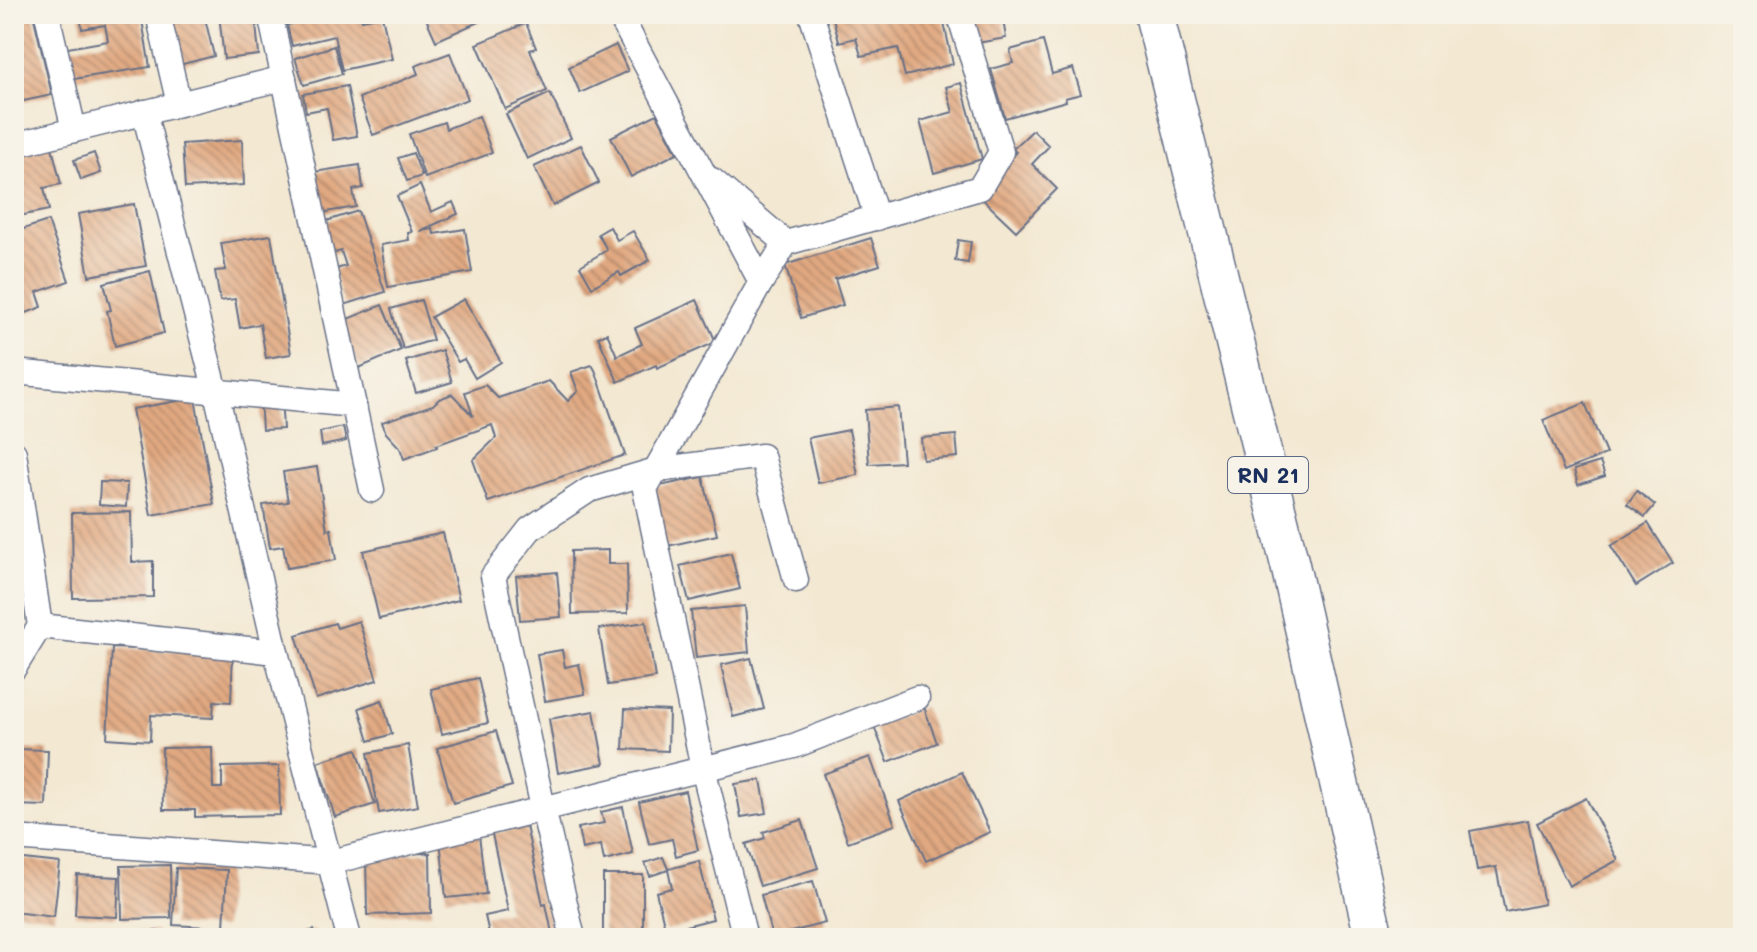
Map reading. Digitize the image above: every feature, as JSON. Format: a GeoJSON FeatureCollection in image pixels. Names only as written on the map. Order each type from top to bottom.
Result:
{"type":"FeatureCollection","features":[{"type":"Feature","properties":{"kind":"main road","name":"RN 21"},"geometry":{"type":"LineString","coordinates":[[1154,14],[1290,565],[1374,938]]}},
{"type":"Feature","properties":{"kind":"street"},"geometry":{"type":"LineString","coordinates":[[47,14],[74,130]]}},
{"type":"Feature","properties":{"kind":"street"},"geometry":{"type":"LineString","coordinates":[[158,14],[179,104]]}},
{"type":"Feature","properties":{"kind":"street"},"geometry":{"type":"LineString","coordinates":[[619,14],[761,282]]}},
{"type":"Feature","properties":{"kind":"street"},"geometry":{"type":"LineString","coordinates":[[811,14],[877,218]]}},
{"type":"Feature","properties":{"kind":"street"},"geometry":{"type":"LineString","coordinates":[[745,938],[703,768],[645,489],[786,243],[980,188],[1001,152],[959,14]]}},
{"type":"Feature","properties":{"kind":"street"},"geometry":{"type":"LineString","coordinates":[[277,16],[284,78],[372,490]]}},
{"type":"Feature","properties":{"kind":"street"},"geometry":{"type":"LineString","coordinates":[[14,145],[284,78]]}},
{"type":"Feature","properties":{"kind":"street"},"geometry":{"type":"LineString","coordinates":[[144,112],[216,392],[276,652],[349,938]]}},
{"type":"Feature","properties":{"kind":"street"},"geometry":{"type":"LineString","coordinates":[[703,172],[786,243]]}},
{"type":"Feature","properties":{"kind":"street"},"geometry":{"type":"LineString","coordinates":[[14,372],[354,405]]}},
{"type":"Feature","properties":{"kind":"street"},"geometry":{"type":"LineString","coordinates":[[14,453],[40,626],[14,668]]}},
{"type":"Feature","properties":{"kind":"street"},"geometry":{"type":"LineString","coordinates":[[573,938],[493,576],[530,529],[589,490],[656,470],[762,456],[796,580]]}},
{"type":"Feature","properties":{"kind":"street"},"geometry":{"type":"LineString","coordinates":[[40,626],[276,652]]}},
{"type":"Feature","properties":{"kind":"street"},"geometry":{"type":"LineString","coordinates":[[14,838],[331,862],[794,746],[917,698]]}},
{"type":"Feature","properties":{"kind":"building"},"geometry":{"type":"Polygon","coordinates":[[[14,14],[33,14],[52,95],[14,103],[14,14]]]}},
{"type":"Feature","properties":{"kind":"building"},"geometry":{"type":"Polygon","coordinates":[[[80,14],[141,14],[150,67],[67,80],[62,49],[108,41],[105,25],[82,29],[80,14]]]}},
{"type":"Feature","properties":{"kind":"building"},"geometry":{"type":"Polygon","coordinates":[[[162,14],[204,14],[214,56],[175,66],[162,14]]]}},
{"type":"Feature","properties":{"kind":"building"},"geometry":{"type":"Polygon","coordinates":[[[219,14],[255,14],[259,55],[224,59],[219,14]]]}},
{"type":"Feature","properties":{"kind":"building"},"geometry":{"type":"Polygon","coordinates":[[[318,14],[360,14],[362,20],[382,16],[392,59],[342,70],[334,36],[292,46],[287,25],[319,18],[318,14]]]}},
{"type":"Feature","properties":{"kind":"building"},"geometry":{"type":"Polygon","coordinates":[[[424,14],[496,14],[436,41],[424,14]]]}},
{"type":"Feature","properties":{"kind":"building"},"geometry":{"type":"Polygon","coordinates":[[[832,14],[942,14],[953,64],[905,76],[898,48],[861,56],[856,38],[839,42],[832,14]]]}},
{"type":"Feature","properties":{"kind":"building"},"geometry":{"type":"Polygon","coordinates":[[[972,14],[1002,14],[1006,38],[977,43],[972,14]]]}},
{"type":"Feature","properties":{"kind":"building"},"geometry":{"type":"Polygon","coordinates":[[[526,23],[536,48],[530,50],[547,91],[505,109],[477,44],[526,23]]]}},
{"type":"Feature","properties":{"kind":"building"},"geometry":{"type":"Polygon","coordinates":[[[1043,41],[1052,74],[1073,68],[1081,94],[1005,118],[991,69],[1013,63],[1010,50],[1043,41]]]}},
{"type":"Feature","properties":{"kind":"building"},"geometry":{"type":"Polygon","coordinates":[[[616,45],[628,71],[580,93],[569,67],[616,45]]]}},
{"type":"Feature","properties":{"kind":"building"},"geometry":{"type":"Polygon","coordinates":[[[334,46],[342,74],[304,85],[295,58],[334,46]]]}},
{"type":"Feature","properties":{"kind":"building"},"geometry":{"type":"Polygon","coordinates":[[[450,53],[468,99],[373,135],[359,98],[418,74],[415,66],[450,53]]]}},
{"type":"Feature","properties":{"kind":"building"},"geometry":{"type":"Polygon","coordinates":[[[961,83],[982,159],[934,173],[920,121],[953,112],[946,87],[961,83]]]}},
{"type":"Feature","properties":{"kind":"building"},"geometry":{"type":"Polygon","coordinates":[[[347,86],[357,136],[333,140],[327,108],[306,112],[303,94],[347,86]]]}},
{"type":"Feature","properties":{"kind":"building"},"geometry":{"type":"Polygon","coordinates":[[[550,93],[571,138],[527,159],[506,114],[550,93]]]}},
{"type":"Feature","properties":{"kind":"building"},"geometry":{"type":"Polygon","coordinates":[[[657,114],[677,153],[631,177],[611,137],[657,114]]]}},
{"type":"Feature","properties":{"kind":"building"},"geometry":{"type":"Polygon","coordinates":[[[479,116],[492,153],[425,178],[409,134],[444,122],[446,129],[479,116]]]}},
{"type":"Feature","properties":{"kind":"building"},"geometry":{"type":"Polygon","coordinates":[[[1033,130],[1049,146],[1032,164],[1057,189],[1016,231],[976,193],[1033,130]]]}},
{"type":"Feature","properties":{"kind":"building"},"geometry":{"type":"Polygon","coordinates":[[[49,135],[61,184],[44,188],[49,210],[14,217],[14,143],[49,135]]]}},
{"type":"Feature","properties":{"kind":"building"},"geometry":{"type":"Polygon","coordinates":[[[242,140],[244,185],[185,188],[182,144],[242,140]]]}},
{"type":"Feature","properties":{"kind":"building"},"geometry":{"type":"Polygon","coordinates":[[[581,145],[599,183],[553,206],[534,167],[581,145]]]}},
{"type":"Feature","properties":{"kind":"building"},"geometry":{"type":"Polygon","coordinates":[[[94,153],[101,173],[81,180],[74,160],[94,153]]]}},
{"type":"Feature","properties":{"kind":"building"},"geometry":{"type":"Polygon","coordinates":[[[413,153],[422,176],[407,181],[398,158],[413,153]]]}},
{"type":"Feature","properties":{"kind":"building"},"geometry":{"type":"Polygon","coordinates":[[[360,165],[363,188],[353,190],[356,207],[314,214],[307,173],[360,165]]]}},
{"type":"Feature","properties":{"kind":"building"},"geometry":{"type":"Polygon","coordinates":[[[420,185],[431,212],[453,202],[458,214],[420,231],[433,229],[434,234],[465,229],[472,272],[388,287],[381,245],[409,240],[408,233],[412,232],[397,196],[420,185]]]}},
{"type":"Feature","properties":{"kind":"building"},"geometry":{"type":"Polygon","coordinates":[[[134,204],[146,266],[89,276],[78,214],[134,204]]]}},
{"type":"Feature","properties":{"kind":"building"},"geometry":{"type":"Polygon","coordinates":[[[358,211],[385,292],[344,305],[333,270],[346,266],[341,251],[325,256],[314,225],[358,211]]]}},
{"type":"Feature","properties":{"kind":"building"},"geometry":{"type":"Polygon","coordinates":[[[48,221],[69,281],[37,292],[42,307],[24,314],[14,284],[22,280],[14,256],[14,232],[48,221]]]}},
{"type":"Feature","properties":{"kind":"building"},"geometry":{"type":"Polygon","coordinates":[[[610,227],[617,240],[633,231],[650,260],[592,287],[580,266],[607,250],[598,234],[610,227]]]}},
{"type":"Feature","properties":{"kind":"building"},"geometry":{"type":"Polygon","coordinates":[[[271,235],[291,354],[266,358],[260,324],[240,328],[235,299],[220,301],[215,271],[226,270],[221,243],[271,235]]]}},
{"type":"Feature","properties":{"kind":"building"},"geometry":{"type":"Polygon","coordinates":[[[871,238],[880,265],[835,279],[843,305],[801,318],[785,265],[871,238]]]}},
{"type":"Feature","properties":{"kind":"building"},"geometry":{"type":"Polygon","coordinates":[[[958,240],[971,242],[968,263],[955,261],[958,240]]]}},
{"type":"Feature","properties":{"kind":"building"},"geometry":{"type":"Polygon","coordinates":[[[150,271],[164,333],[115,346],[104,283],[150,271]]]}},
{"type":"Feature","properties":{"kind":"building"},"geometry":{"type":"Polygon","coordinates":[[[464,299],[501,362],[475,378],[464,359],[458,362],[431,317],[464,299]]]}},
{"type":"Feature","properties":{"kind":"building"},"geometry":{"type":"Polygon","coordinates":[[[421,300],[433,340],[403,349],[391,309],[421,300]]]}},
{"type":"Feature","properties":{"kind":"building"},"geometry":{"type":"Polygon","coordinates":[[[697,300],[716,342],[618,382],[598,337],[607,333],[617,356],[642,344],[635,328],[697,300]]]}},
{"type":"Feature","properties":{"kind":"building"},"geometry":{"type":"Polygon","coordinates":[[[382,305],[401,350],[359,368],[340,322],[382,305]]]}},
{"type":"Feature","properties":{"kind":"building"},"geometry":{"type":"Polygon","coordinates":[[[442,350],[452,382],[416,393],[406,361],[442,350]]]}},
{"type":"Feature","properties":{"kind":"building"},"geometry":{"type":"Polygon","coordinates":[[[592,365],[625,455],[488,502],[473,460],[496,438],[492,425],[404,459],[382,422],[433,405],[452,394],[473,416],[465,392],[485,385],[498,398],[549,381],[568,401],[578,391],[571,372],[592,365]]]}},
{"type":"Feature","properties":{"kind":"building"},"geometry":{"type":"Polygon","coordinates":[[[281,396],[283,429],[262,430],[260,397],[281,396]]]}},
{"type":"Feature","properties":{"kind":"building"},"geometry":{"type":"Polygon","coordinates":[[[195,398],[214,504],[151,515],[132,409],[195,398]]]}},
{"type":"Feature","properties":{"kind":"building"},"geometry":{"type":"Polygon","coordinates":[[[1585,403],[1606,454],[1564,471],[1543,420],[1585,403]]]}},
{"type":"Feature","properties":{"kind":"building"},"geometry":{"type":"Polygon","coordinates":[[[898,407],[903,462],[869,464],[865,410],[898,407]]]}},
{"type":"Feature","properties":{"kind":"building"},"geometry":{"type":"Polygon","coordinates":[[[343,427],[346,441],[322,446],[320,432],[343,427]]]}},
{"type":"Feature","properties":{"kind":"building"},"geometry":{"type":"Polygon","coordinates":[[[849,430],[858,475],[818,483],[808,438],[849,430]]]}},
{"type":"Feature","properties":{"kind":"building"},"geometry":{"type":"Polygon","coordinates":[[[956,435],[958,457],[923,460],[921,438],[956,435]]]}},
{"type":"Feature","properties":{"kind":"building"},"geometry":{"type":"Polygon","coordinates":[[[1600,462],[1605,476],[1578,485],[1574,470],[1600,462]]]}},
{"type":"Feature","properties":{"kind":"building"},"geometry":{"type":"Polygon","coordinates":[[[317,467],[327,530],[331,529],[336,560],[287,568],[283,546],[270,548],[263,505],[288,502],[283,472],[317,467]]]}},
{"type":"Feature","properties":{"kind":"building"},"geometry":{"type":"Polygon","coordinates":[[[703,477],[717,535],[663,547],[650,488],[703,477]]]}},
{"type":"Feature","properties":{"kind":"building"},"geometry":{"type":"Polygon","coordinates":[[[100,482],[127,483],[126,507],[99,505],[100,482]]]}},
{"type":"Feature","properties":{"kind":"building"},"geometry":{"type":"Polygon","coordinates":[[[1637,491],[1655,505],[1645,517],[1627,504],[1637,491]]]}},
{"type":"Feature","properties":{"kind":"building"},"geometry":{"type":"Polygon","coordinates":[[[131,512],[132,562],[153,561],[153,597],[73,598],[72,513],[131,512]]]}},
{"type":"Feature","properties":{"kind":"building"},"geometry":{"type":"Polygon","coordinates":[[[1648,523],[1673,563],[1636,586],[1611,546],[1648,523]]]}},
{"type":"Feature","properties":{"kind":"building"},"geometry":{"type":"Polygon","coordinates":[[[443,533],[459,600],[379,619],[363,551],[443,533]]]}},
{"type":"Feature","properties":{"kind":"building"},"geometry":{"type":"Polygon","coordinates":[[[608,550],[608,564],[627,564],[628,613],[572,614],[571,551],[608,550]]]}},
{"type":"Feature","properties":{"kind":"building"},"geometry":{"type":"Polygon","coordinates":[[[731,553],[740,589],[689,601],[680,566],[731,553]]]}},
{"type":"Feature","properties":{"kind":"building"},"geometry":{"type":"Polygon","coordinates":[[[557,572],[561,617],[520,620],[516,576],[557,572]]]}},
{"type":"Feature","properties":{"kind":"building"},"geometry":{"type":"Polygon","coordinates":[[[745,606],[749,652],[696,658],[691,611],[745,606]]]}},
{"type":"Feature","properties":{"kind":"building"},"geometry":{"type":"Polygon","coordinates":[[[14,615],[22,642],[14,644],[14,615]]]}},
{"type":"Feature","properties":{"kind":"building"},"geometry":{"type":"Polygon","coordinates":[[[359,621],[377,680],[316,699],[296,635],[335,623],[337,628],[359,621]]]}},
{"type":"Feature","properties":{"kind":"building"},"geometry":{"type":"Polygon","coordinates":[[[646,622],[655,678],[608,685],[599,629],[646,622]]]}},
{"type":"Feature","properties":{"kind":"building"},"geometry":{"type":"Polygon","coordinates":[[[112,648],[233,653],[231,702],[214,701],[213,718],[151,715],[150,741],[107,738],[112,648]]]}},
{"type":"Feature","properties":{"kind":"building"},"geometry":{"type":"Polygon","coordinates":[[[562,650],[565,667],[579,664],[585,694],[545,701],[537,654],[562,650]]]}},
{"type":"Feature","properties":{"kind":"building"},"geometry":{"type":"Polygon","coordinates":[[[751,658],[764,709],[733,717],[721,665],[751,658]]]}},
{"type":"Feature","properties":{"kind":"building"},"geometry":{"type":"Polygon","coordinates":[[[478,678],[488,723],[442,734],[431,689],[478,678]]]}},
{"type":"Feature","properties":{"kind":"building"},"geometry":{"type":"Polygon","coordinates":[[[382,700],[392,734],[369,741],[359,708],[382,700]]]}},
{"type":"Feature","properties":{"kind":"building"},"geometry":{"type":"Polygon","coordinates":[[[924,707],[937,743],[888,762],[874,726],[924,707]]]}},
{"type":"Feature","properties":{"kind":"building"},"geometry":{"type":"Polygon","coordinates":[[[625,709],[669,711],[668,751],[623,749],[625,709]]]}},
{"type":"Feature","properties":{"kind":"building"},"geometry":{"type":"Polygon","coordinates":[[[594,711],[604,764],[558,773],[549,719],[594,711]]]}},
{"type":"Feature","properties":{"kind":"building"},"geometry":{"type":"Polygon","coordinates":[[[496,731],[512,786],[453,803],[437,748],[496,731]]]}},
{"type":"Feature","properties":{"kind":"building"},"geometry":{"type":"Polygon","coordinates":[[[408,745],[418,806],[379,813],[368,753],[408,745]]]}},
{"type":"Feature","properties":{"kind":"building"},"geometry":{"type":"Polygon","coordinates":[[[212,747],[213,788],[222,788],[222,767],[279,766],[280,815],[195,817],[195,810],[163,810],[162,748],[212,747]]]}},
{"type":"Feature","properties":{"kind":"building"},"geometry":{"type":"Polygon","coordinates":[[[14,749],[48,750],[46,806],[14,805],[14,749]]]}},
{"type":"Feature","properties":{"kind":"building"},"geometry":{"type":"Polygon","coordinates":[[[357,749],[375,804],[335,817],[317,762],[357,749]]]}},
{"type":"Feature","properties":{"kind":"building"},"geometry":{"type":"Polygon","coordinates":[[[870,757],[895,825],[848,842],[823,774],[870,757]]]}},
{"type":"Feature","properties":{"kind":"building"},"geometry":{"type":"Polygon","coordinates":[[[962,772],[990,832],[926,861],[899,801],[962,772]]]}},
{"type":"Feature","properties":{"kind":"building"},"geometry":{"type":"Polygon","coordinates":[[[761,780],[767,813],[741,817],[735,784],[761,780]]]}},
{"type":"Feature","properties":{"kind":"building"},"geometry":{"type":"Polygon","coordinates":[[[685,791],[698,850],[676,856],[672,839],[649,844],[639,802],[685,791]]]}},
{"type":"Feature","properties":{"kind":"building"},"geometry":{"type":"Polygon","coordinates":[[[1586,798],[1618,860],[1569,886],[1537,823],[1586,798]]]}},
{"type":"Feature","properties":{"kind":"building"},"geometry":{"type":"Polygon","coordinates":[[[623,807],[633,854],[604,861],[601,845],[582,849],[578,828],[604,823],[601,812],[623,807]]]}},
{"type":"Feature","properties":{"kind":"building"},"geometry":{"type":"Polygon","coordinates":[[[802,820],[818,868],[760,886],[746,844],[765,838],[763,832],[802,820]]]}},
{"type":"Feature","properties":{"kind":"building"},"geometry":{"type":"Polygon","coordinates":[[[1528,820],[1544,904],[1505,912],[1496,867],[1477,870],[1470,831],[1528,820]]]}},
{"type":"Feature","properties":{"kind":"building"},"geometry":{"type":"Polygon","coordinates":[[[526,826],[553,938],[490,938],[485,916],[508,911],[492,834],[526,826]]]}},
{"type":"Feature","properties":{"kind":"building"},"geometry":{"type":"Polygon","coordinates":[[[479,835],[486,894],[446,898],[440,839],[479,835]]]}},
{"type":"Feature","properties":{"kind":"building"},"geometry":{"type":"Polygon","coordinates":[[[430,853],[431,913],[367,915],[366,854],[430,853]]]}},
{"type":"Feature","properties":{"kind":"building"},"geometry":{"type":"Polygon","coordinates":[[[663,857],[668,869],[699,861],[713,919],[666,931],[656,892],[672,888],[668,870],[650,876],[645,863],[663,857]]]}},
{"type":"Feature","properties":{"kind":"building"},"geometry":{"type":"Polygon","coordinates":[[[14,858],[60,863],[54,917],[14,912],[14,858]]]}},
{"type":"Feature","properties":{"kind":"building"},"geometry":{"type":"Polygon","coordinates":[[[170,865],[171,918],[122,919],[121,866],[170,865]]]}},
{"type":"Feature","properties":{"kind":"building"},"geometry":{"type":"Polygon","coordinates":[[[176,868],[227,870],[224,928],[173,925],[176,868]]]}},
{"type":"Feature","properties":{"kind":"building"},"geometry":{"type":"Polygon","coordinates":[[[77,875],[119,877],[117,917],[75,915],[77,875]]]}},
{"type":"Feature","properties":{"kind":"building"},"geometry":{"type":"Polygon","coordinates":[[[603,875],[643,875],[643,938],[603,938],[603,875]]]}},
{"type":"Feature","properties":{"kind":"building"},"geometry":{"type":"Polygon","coordinates":[[[813,881],[825,923],[772,937],[761,895],[813,881]]]}},
{"type":"Feature","properties":{"kind":"building"},"geometry":{"type":"Polygon","coordinates":[[[314,930],[316,938],[291,938],[291,937],[314,930]]]}},
{"type":"Feature","properties":{"kind":"building"},"geometry":{"type":"Polygon","coordinates":[[[101,931],[157,931],[157,938],[101,938],[101,931]]]}},
{"type":"Feature","properties":{"kind":"building"},"geometry":{"type":"Polygon","coordinates":[[[14,933],[37,934],[36,938],[14,938],[14,933]]]}}]}
